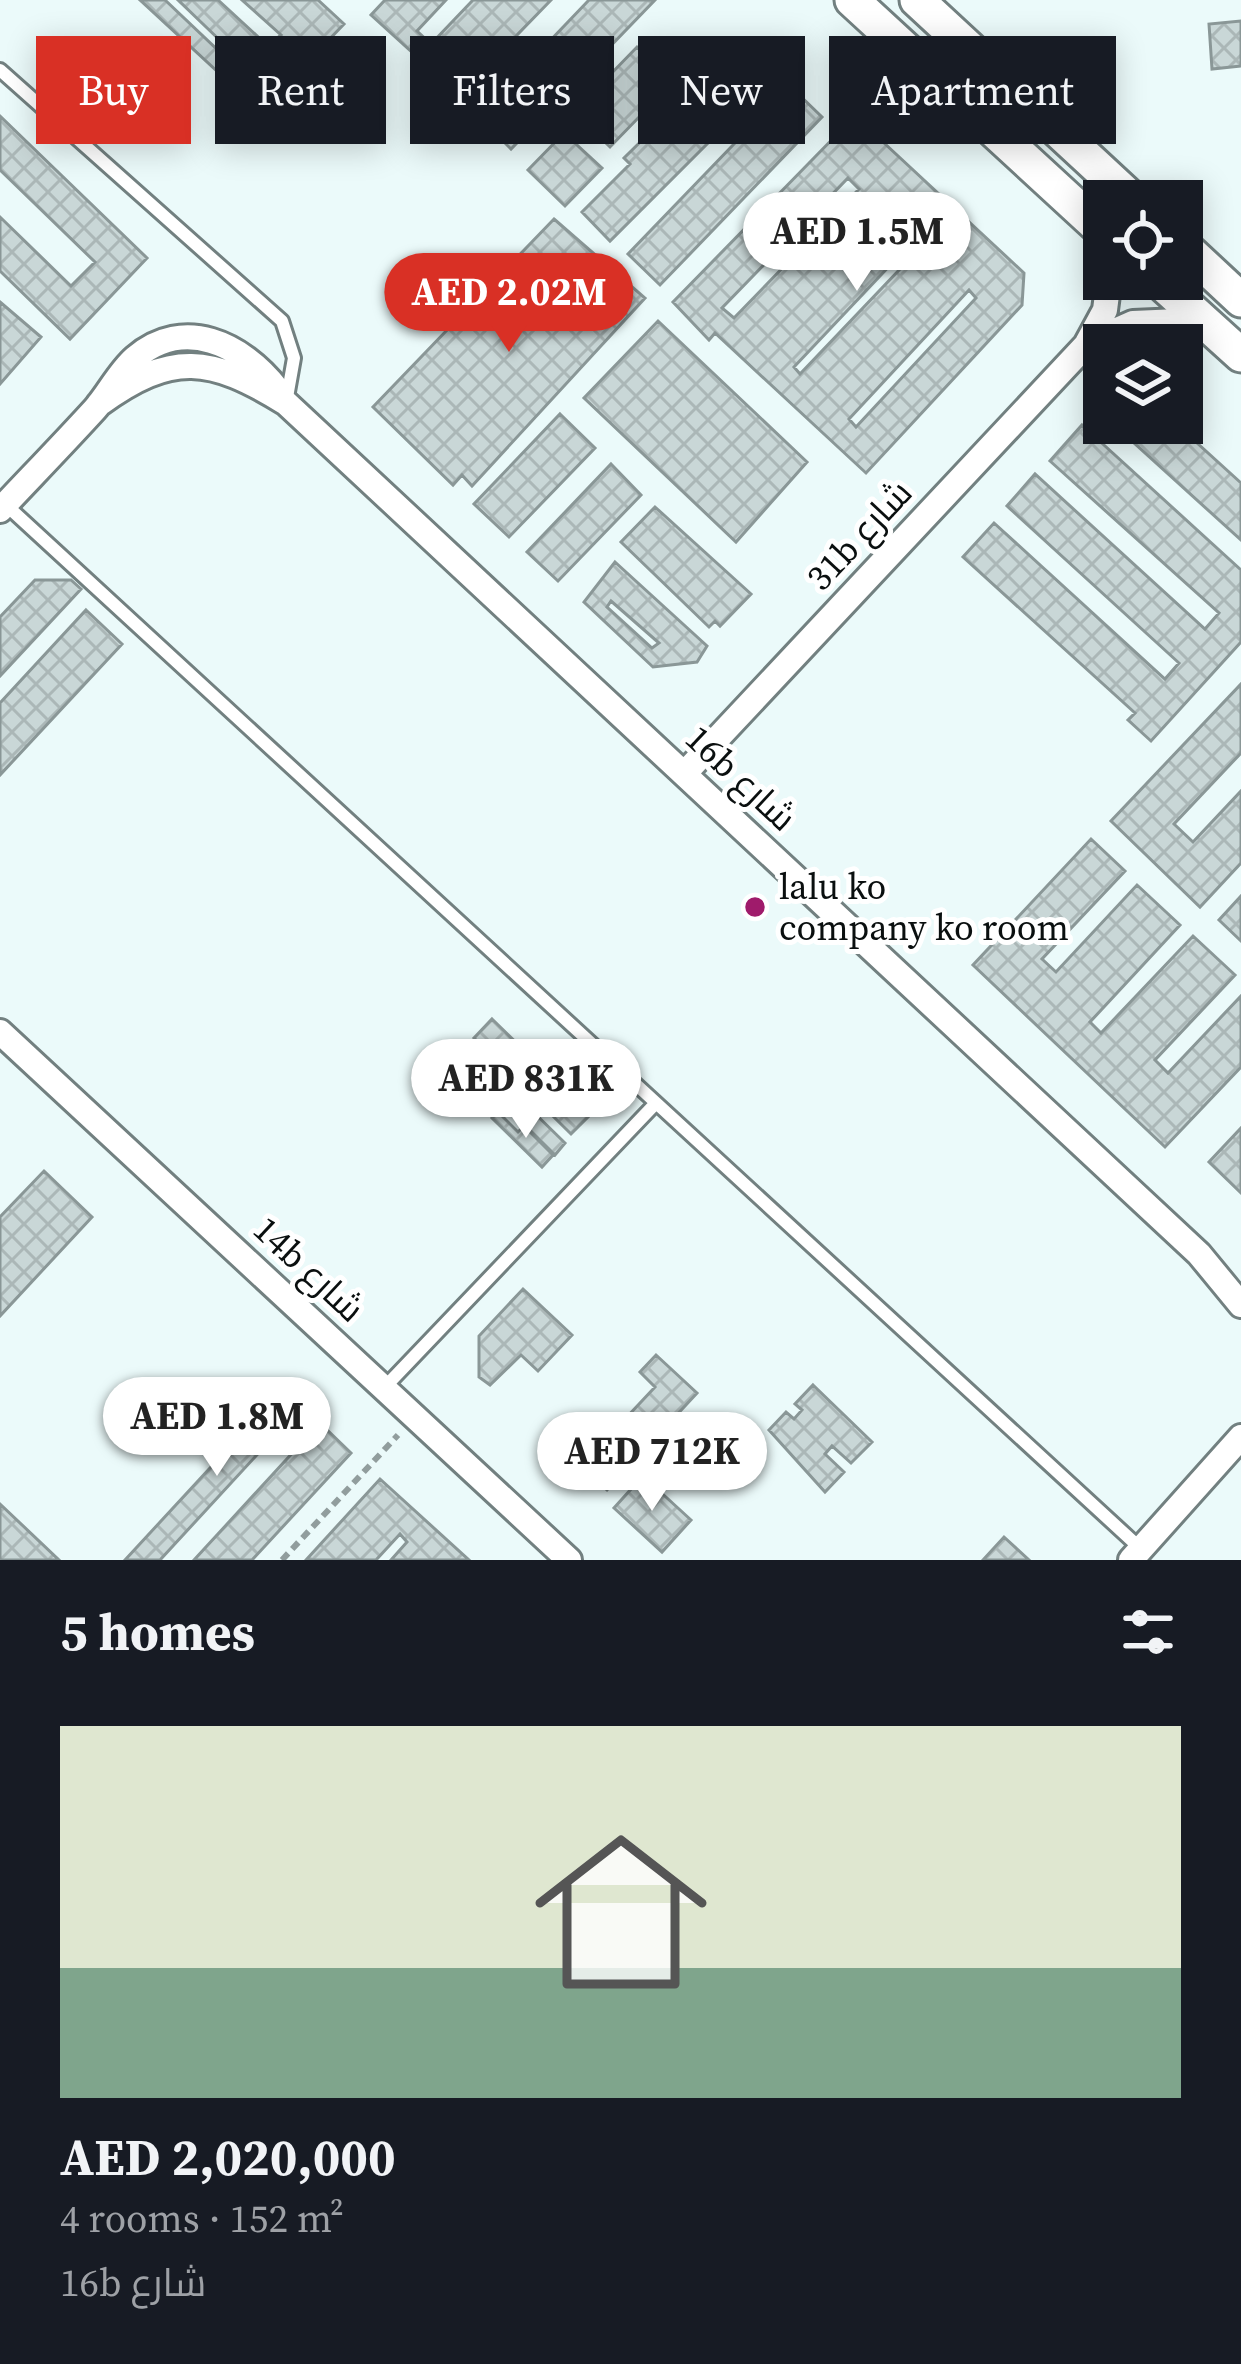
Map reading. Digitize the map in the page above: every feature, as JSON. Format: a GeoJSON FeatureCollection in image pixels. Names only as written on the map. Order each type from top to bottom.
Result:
{"type":"FeatureCollection","features":[{"type":"Feature","properties":{"kind":"street"},"geometry":{"type":"LineString","coordinates":[[852,0],[1083,213]]}},
{"type":"Feature","properties":{"kind":"street"},"geometry":{"type":"LineString","coordinates":[[917,0],[1111,180]]}},
{"type":"Feature","properties":{"kind":"street"},"geometry":{"type":"LineString","coordinates":[[1203,265],[1241,300]]}},
{"type":"Feature","properties":{"kind":"street"},"geometry":{"type":"LineString","coordinates":[[1180,300],[1241,355]]}},
{"type":"Feature","properties":{"kind":"street","name":"31b شارع"},"geometry":{"type":"LineString","coordinates":[[1131,324],[1202,320]]}},
{"type":"Feature","properties":{"kind":"street","name":"31b شارع"},"geometry":{"type":"LineString","coordinates":[[684,774],[1083,348]]}},
{"type":"Feature","properties":{"kind":"street","name":"16b شارع"},"geometry":{"type":"LineString","coordinates":[[3,507],[99,404],[137,376],[184,364],[227,371],[286,403],[1199,1254],[1241,1305]]}},
{"type":"Feature","properties":{"kind":"street","name":"14b شارع"},"geometry":{"type":"LineString","coordinates":[[0,1032],[568,1560]]}},
{"type":"Feature","properties":{"kind":"street","name":"16b شارع"},"geometry":{"type":"LineString","coordinates":[[1199,1254],[1241,1282]]}},
{"type":"Feature","properties":{"kind":"street"},"geometry":{"type":"LineString","coordinates":[[1136,1554],[1238,1444]]}},
{"type":"Feature","properties":{"kind":"lane"},"geometry":{"type":"LineString","coordinates":[[0,70],[282,321],[294,358],[286,403]]}},
{"type":"Feature","properties":{"kind":"lane"},"geometry":{"type":"LineString","coordinates":[[3,507],[656,1103],[1136,1554]]}},
{"type":"Feature","properties":{"kind":"lane"},"geometry":{"type":"LineString","coordinates":[[384,1388],[656,1103]]}},
{"type":"Feature","properties":{"kind":"path"},"geometry":{"type":"LineString","coordinates":[[282,1560],[415,1417]]}},
{"type":"Feature","properties":{"kind":"building"},"geometry":{"type":"Polygon","coordinates":[[[140,0],[165,0],[215,47],[215,69],[191,47],[191,36],[179,36],[140,0]]]}},
{"type":"Feature","properties":{"kind":"building"},"geometry":{"type":"Polygon","coordinates":[[[178,0],[218,0],[257,36],[215,36],[178,0]]]}},
{"type":"Feature","properties":{"kind":"building"},"geometry":{"type":"Polygon","coordinates":[[[242,0],[318,0],[344,24],[332,36],[280,36],[242,0]]]}},
{"type":"Feature","properties":{"kind":"building"},"geometry":{"type":"Polygon","coordinates":[[[385,0],[446,0],[417,31],[422,36],[410,36],[410,50],[371,15],[385,0]]]}},
{"type":"Feature","properties":{"kind":"building"},"geometry":{"type":"Polygon","coordinates":[[[473,0],[551,0],[516,36],[439,36],[473,0]]]}},
{"type":"Feature","properties":{"kind":"building"},"geometry":{"type":"Polygon","coordinates":[[[589,0],[655,0],[614,42],[614,36],[555,36],[589,0]]]}},
{"type":"Feature","properties":{"kind":"building"},"geometry":{"type":"Polygon","coordinates":[[[1241,21],[1241,66],[1212,69],[1209,24],[1241,21]]]}},
{"type":"Feature","properties":{"kind":"building"},"geometry":{"type":"Polygon","coordinates":[[[638,48],[638,118],[614,143],[614,71],[638,48]]]}},
{"type":"Feature","properties":{"kind":"building"},"geometry":{"type":"Polygon","coordinates":[[[805,101],[822,117],[805,135],[805,101]]]}},
{"type":"Feature","properties":{"kind":"building"},"geometry":{"type":"Polygon","coordinates":[[[0,116],[147,258],[70,339],[0,271],[0,217],[71,286],[95,262],[0,170],[0,116]]]}},
{"type":"Feature","properties":{"kind":"building"},"geometry":{"type":"Polygon","coordinates":[[[829,143],[885,144],[1024,273],[1022,305],[866,473],[715,333],[709,340],[673,302],[829,143]],[[848,178],[722,308],[734,318],[859,189],[848,178]],[[914,240],[794,367],[800,374],[921,247],[914,240]],[[969,290],[849,419],[856,427],[976,298],[969,290]]]}},
{"type":"Feature","properties":{"kind":"building"},"geometry":{"type":"Polygon","coordinates":[[[553,144],[576,144],[602,168],[565,206],[528,170],[553,144]]]}},
{"type":"Feature","properties":{"kind":"building"},"geometry":{"type":"Polygon","coordinates":[[[638,144],[707,144],[610,241],[582,212],[630,164],[624,158],[638,144]]]}},
{"type":"Feature","properties":{"kind":"building"},"geometry":{"type":"Polygon","coordinates":[[[734,144],[796,144],[660,285],[628,254],[734,144]]]}},
{"type":"Feature","properties":{"kind":"building"},"geometry":{"type":"Polygon","coordinates":[[[554,219],[645,298],[472,486],[462,475],[453,485],[373,407],[554,219]]]}},
{"type":"Feature","properties":{"kind":"building"},"geometry":{"type":"Polygon","coordinates":[[[0,302],[41,337],[0,384],[0,302]]]}},
{"type":"Feature","properties":{"kind":"building"},"geometry":{"type":"Polygon","coordinates":[[[658,321],[807,462],[736,542],[584,398],[658,321]]]}},
{"type":"Feature","properties":{"kind":"building"},"geometry":{"type":"Polygon","coordinates":[[[560,414],[595,448],[509,537],[474,504],[560,414]]]}},
{"type":"Feature","properties":{"kind":"building"},"geometry":{"type":"Polygon","coordinates":[[[1082,425],[1083,444],[1103,444],[1241,570],[1241,642],[1151,741],[1128,720],[1135,713],[963,557],[994,523],[1165,679],[1179,663],[1007,506],[1035,474],[1205,629],[1219,613],[1050,461],[1082,425]]]}},
{"type":"Feature","properties":{"kind":"building"},"geometry":{"type":"Polygon","coordinates":[[[1135,444],[1198,444],[1241,483],[1241,540],[1135,444]]]}},
{"type":"Feature","properties":{"kind":"building"},"geometry":{"type":"Polygon","coordinates":[[[611,464],[641,495],[558,581],[527,552],[611,464]]]}},
{"type":"Feature","properties":{"kind":"building"},"geometry":{"type":"Polygon","coordinates":[[[655,507],[751,594],[720,626],[715,621],[709,627],[621,542],[655,507]]]}},
{"type":"Feature","properties":{"kind":"building"},"geometry":{"type":"Polygon","coordinates":[[[615,562],[707,646],[697,662],[653,667],[584,602],[615,562]],[[611,601],[607,607],[652,648],[659,643],[611,601]]]}},
{"type":"Feature","properties":{"kind":"building"},"geometry":{"type":"Polygon","coordinates":[[[35,580],[71,580],[81,589],[0,676],[0,617],[35,580]]]}},
{"type":"Feature","properties":{"kind":"building"},"geometry":{"type":"Polygon","coordinates":[[[86,610],[122,644],[0,775],[0,703],[86,610]]]}},
{"type":"Feature","properties":{"kind":"building"},"geometry":{"type":"Polygon","coordinates":[[[1241,684],[1241,753],[1174,824],[1193,842],[1241,791],[1241,863],[1200,907],[1111,821],[1241,684]]]}},
{"type":"Feature","properties":{"kind":"building"},"geometry":{"type":"Polygon","coordinates":[[[1091,839],[1125,871],[1042,959],[1056,972],[1137,885],[1180,925],[1090,1022],[1101,1033],[1193,936],[1235,975],[1155,1060],[1168,1073],[1241,996],[1241,1067],[1165,1147],[973,965],[1091,839]]]}},
{"type":"Feature","properties":{"kind":"building"},"geometry":{"type":"Polygon","coordinates":[[[1241,896],[1241,941],[1219,920],[1241,896]]]}},
{"type":"Feature","properties":{"kind":"building"},"geometry":{"type":"Polygon","coordinates":[[[492,1019],[590,1115],[571,1134],[474,1038],[492,1019]]]}},
{"type":"Feature","properties":{"kind":"building"},"geometry":{"type":"Polygon","coordinates":[[[494,1064],[516,1088],[495,1108],[473,1085],[494,1064]]]}},
{"type":"Feature","properties":{"kind":"building"},"geometry":{"type":"Polygon","coordinates":[[[516,1095],[565,1143],[555,1155],[509,1110],[505,1115],[501,1111],[516,1095]]]}},
{"type":"Feature","properties":{"kind":"building"},"geometry":{"type":"Polygon","coordinates":[[[498,1112],[518,1132],[524,1126],[553,1155],[542,1167],[492,1118],[498,1112]]]}},
{"type":"Feature","properties":{"kind":"building"},"geometry":{"type":"Polygon","coordinates":[[[1241,1128],[1241,1193],[1209,1162],[1241,1128]]]}},
{"type":"Feature","properties":{"kind":"building"},"geometry":{"type":"Polygon","coordinates":[[[44,1171],[92,1217],[0,1316],[0,1217],[44,1171]]]}},
{"type":"Feature","properties":{"kind":"building"},"geometry":{"type":"Polygon","coordinates":[[[523,1289],[572,1335],[538,1371],[521,1355],[490,1385],[479,1377],[479,1336],[523,1289]]]}},
{"type":"Feature","properties":{"kind":"building"},"geometry":{"type":"Polygon","coordinates":[[[656,1355],[697,1393],[607,1490],[581,1466],[655,1387],[640,1372],[656,1355]]]}},
{"type":"Feature","properties":{"kind":"building"},"geometry":{"type":"Polygon","coordinates":[[[813,1385],[872,1442],[851,1463],[832,1446],[825,1454],[844,1472],[825,1492],[769,1430],[786,1412],[794,1419],[802,1410],[795,1404],[813,1385]]]}},
{"type":"Feature","properties":{"kind":"building"},"geometry":{"type":"Polygon","coordinates":[[[283,1389],[302,1406],[160,1560],[125,1560],[283,1389]]]}},
{"type":"Feature","properties":{"kind":"building"},"geometry":{"type":"Polygon","coordinates":[[[320,1423],[351,1453],[252,1560],[194,1560],[320,1423]]]}},
{"type":"Feature","properties":{"kind":"building"},"geometry":{"type":"Polygon","coordinates":[[[643,1476],[691,1520],[662,1552],[614,1508],[643,1476]]]}},
{"type":"Feature","properties":{"kind":"building"},"geometry":{"type":"Polygon","coordinates":[[[380,1479],[469,1560],[391,1560],[407,1542],[400,1534],[376,1560],[306,1560],[380,1479]]]}},
{"type":"Feature","properties":{"kind":"building"},"geometry":{"type":"Polygon","coordinates":[[[0,1504],[59,1560],[0,1560],[0,1504]]]}},
{"type":"Feature","properties":{"kind":"building"},"geometry":{"type":"Polygon","coordinates":[[[1004,1537],[1029,1560],[983,1560],[1004,1537]]]}},
{"type":"Feature","properties":{"kind":"place","name":"lalu ko company ko room"},"geometry":{"type":"Point","coordinates":[755,907]}}]}
